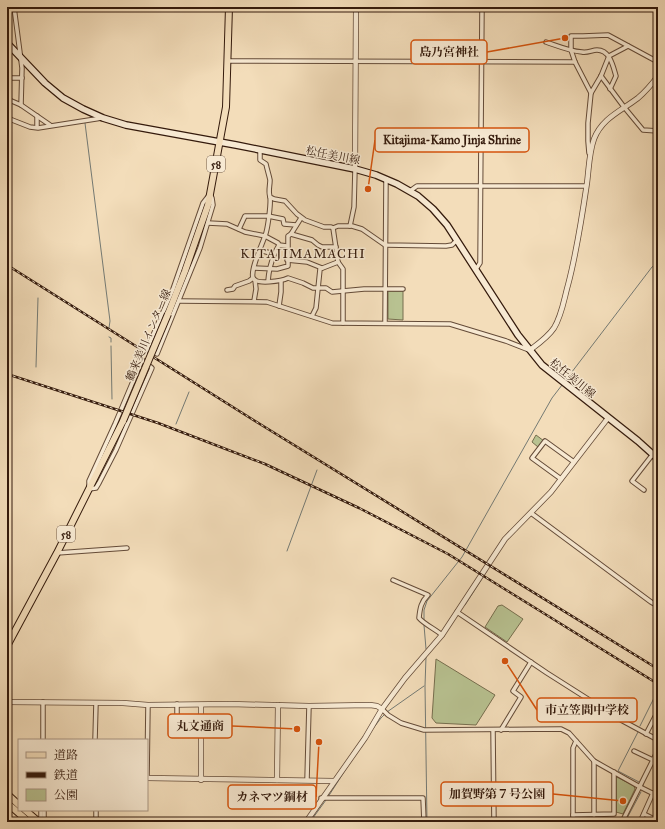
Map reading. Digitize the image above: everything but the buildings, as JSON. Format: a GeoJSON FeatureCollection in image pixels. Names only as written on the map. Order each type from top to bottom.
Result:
{"type":"FeatureCollection","features":[{"type":"Feature","properties":{"kind":"main road","name":"鶴来美川インター線"},"geometry":{"type":"LineString","coordinates":[[7,646],[57,553],[123,421],[185,271],[208,205],[226,107],[228,7]]}},
{"type":"Feature","properties":{"kind":"main road","name":"松任美川線"},"geometry":{"type":"LineString","coordinates":[[7,43],[45,83],[63,98],[103,118],[126,125],[355,169],[386,179],[410,191],[433,209],[447,225],[518,335],[542,365],[658,459]]}},
{"type":"Feature","properties":{"kind":"main road"},"geometry":{"type":"LineString","coordinates":[[7,794],[18,804]]}},
{"type":"Feature","properties":{"kind":"main road"},"geometry":{"type":"LineString","coordinates":[[7,803],[29,822]]}},
{"type":"Feature","properties":{"kind":"main road"},"geometry":{"type":"LineString","coordinates":[[26,811],[41,821]]}},
{"type":"Feature","properties":{"kind":"street"},"geometry":{"type":"LineString","coordinates":[[14,7],[21,58],[21,105]]}},
{"type":"Feature","properties":{"kind":"street"},"geometry":{"type":"LineString","coordinates":[[350,226],[354,207],[356,7]]}},
{"type":"Feature","properties":{"kind":"street"},"geometry":{"type":"LineString","coordinates":[[476,270],[480,263],[482,7]]}},
{"type":"Feature","properties":{"kind":"street"},"geometry":{"type":"LineString","coordinates":[[591,93],[575,62],[572,51],[571,36],[608,34],[658,62]]}},
{"type":"Feature","properties":{"kind":"street"},"geometry":{"type":"LineString","coordinates":[[546,42],[572,51],[587,53],[598,50],[609,56],[616,76],[610,89]]}},
{"type":"Feature","properties":{"kind":"street"},"geometry":{"type":"LineString","coordinates":[[590,155],[588,123],[591,93],[601,76],[609,56],[628,46]]}},
{"type":"Feature","properties":{"kind":"street"},"geometry":{"type":"LineString","coordinates":[[228,61],[575,62]]}},
{"type":"Feature","properties":{"kind":"street"},"geometry":{"type":"LineString","coordinates":[[601,76],[624,107],[644,130],[658,131]]}},
{"type":"Feature","properties":{"kind":"street"},"geometry":{"type":"LineString","coordinates":[[180,301],[267,302],[332,323],[385,322],[450,324],[530,350],[550,334],[563,308],[574,263],[590,155],[594,139],[609,118],[637,98],[658,76]]}},
{"type":"Feature","properties":{"kind":"street"},"geometry":{"type":"LineString","coordinates":[[7,78],[22,78]]}},
{"type":"Feature","properties":{"kind":"street"},"geometry":{"type":"LineString","coordinates":[[7,99],[21,105],[50,125]]}},
{"type":"Feature","properties":{"kind":"street"},"geometry":{"type":"LineString","coordinates":[[37,116],[37,127]]}},
{"type":"Feature","properties":{"kind":"street"},"geometry":{"type":"LineString","coordinates":[[7,118],[30,127],[37,127],[103,118]]}},
{"type":"Feature","properties":{"kind":"street"},"geometry":{"type":"LineString","coordinates":[[254,301],[256,288],[252,276],[259,250],[265,236],[270,197],[268,191],[270,182],[269,174],[266,164],[260,160],[260,151]]}},
{"type":"Feature","properties":{"kind":"street"},"geometry":{"type":"LineString","coordinates":[[385,322],[386,179]]}},
{"type":"Feature","properties":{"kind":"street"},"geometry":{"type":"LineString","coordinates":[[410,191],[417,186],[586,186]]}},
{"type":"Feature","properties":{"kind":"street"},"geometry":{"type":"LineString","coordinates":[[210,194],[213,205],[200,248],[180,301],[157,354],[147,349],[176,281],[203,203],[210,194]]}},
{"type":"Feature","properties":{"kind":"street"},"geometry":{"type":"LineString","coordinates":[[270,197],[285,201],[301,218],[324,227],[333,228],[338,226],[350,226],[362,229],[386,245],[446,246],[452,245],[457,240]]}},
{"type":"Feature","properties":{"kind":"street"},"geometry":{"type":"LineString","coordinates":[[239,229],[245,216],[268,216],[283,219],[284,224],[287,225],[296,225]]}},
{"type":"Feature","properties":{"kind":"street"},"geometry":{"type":"LineString","coordinates":[[254,268],[278,269],[288,266],[288,236],[291,234],[301,218]]}},
{"type":"Feature","properties":{"kind":"street"},"geometry":{"type":"LineString","coordinates":[[208,223],[227,224],[245,232],[265,236],[279,245],[287,246]]}},
{"type":"Feature","properties":{"kind":"street"},"geometry":{"type":"LineString","coordinates":[[333,228],[338,262],[343,268],[343,323]]}},
{"type":"Feature","properties":{"kind":"street"},"geometry":{"type":"LineString","coordinates":[[291,234],[312,240],[322,247],[336,248]]}},
{"type":"Feature","properties":{"kind":"street"},"geometry":{"type":"LineString","coordinates":[[268,281],[269,268],[279,245]]}},
{"type":"Feature","properties":{"kind":"street"},"geometry":{"type":"LineString","coordinates":[[259,250],[274,254]]}},
{"type":"Feature","properties":{"kind":"street"},"geometry":{"type":"LineString","coordinates":[[287,260],[307,262],[322,268]]}},
{"type":"Feature","properties":{"kind":"street"},"geometry":{"type":"LineString","coordinates":[[312,316],[316,308],[320,269],[338,262]]}},
{"type":"Feature","properties":{"kind":"street"},"geometry":{"type":"LineString","coordinates":[[254,279],[258,282],[288,278],[313,288],[326,288],[332,292],[364,289],[403,289]]}},
{"type":"Feature","properties":{"kind":"street"},"geometry":{"type":"LineString","coordinates":[[227,290],[233,289],[235,286],[254,279]]}},
{"type":"Feature","properties":{"kind":"street"},"geometry":{"type":"LineString","coordinates":[[279,306],[281,280]]}},
{"type":"Feature","properties":{"kind":"street"},"geometry":{"type":"LineString","coordinates":[[142,360],[152,368],[116,450],[99,483],[96,488],[89,489],[89,481],[142,360]]}},
{"type":"Feature","properties":{"kind":"street"},"geometry":{"type":"LineString","coordinates":[[306,822],[424,656],[442,636],[505,539],[551,492],[608,418]]}},
{"type":"Feature","properties":{"kind":"street"},"geometry":{"type":"LineString","coordinates":[[561,479],[532,458],[546,441],[574,462]]}},
{"type":"Feature","properties":{"kind":"street"},"geometry":{"type":"LineString","coordinates":[[644,490],[632,480],[653,454]]}},
{"type":"Feature","properties":{"kind":"street"},"geometry":{"type":"LineString","coordinates":[[531,513],[658,606]]}},
{"type":"Feature","properties":{"kind":"street"},"geometry":{"type":"LineString","coordinates":[[57,553],[127,548]]}},
{"type":"Feature","properties":{"kind":"street"},"geometry":{"type":"LineString","coordinates":[[393,580],[428,595],[423,599],[420,606],[419,618],[442,636]]}},
{"type":"Feature","properties":{"kind":"street"},"geometry":{"type":"LineString","coordinates":[[457,612],[621,720],[658,740]]}},
{"type":"Feature","properties":{"kind":"street"},"geometry":{"type":"LineString","coordinates":[[501,730],[521,697],[513,691],[531,662]]}},
{"type":"Feature","properties":{"kind":"street"},"geometry":{"type":"LineString","coordinates":[[7,702],[123,703],[148,705],[230,704],[377,706],[401,723],[418,729],[561,730],[569,733],[594,761],[658,796]]}},
{"type":"Feature","properties":{"kind":"street"},"geometry":{"type":"LineString","coordinates":[[42,739],[43,702]]}},
{"type":"Feature","properties":{"kind":"street"},"geometry":{"type":"LineString","coordinates":[[95,739],[96,703]]}},
{"type":"Feature","properties":{"kind":"street"},"geometry":{"type":"LineString","coordinates":[[176,704],[177,723],[201,723]]}},
{"type":"Feature","properties":{"kind":"street"},"geometry":{"type":"LineString","coordinates":[[148,705],[148,739]]}},
{"type":"Feature","properties":{"kind":"street"},"geometry":{"type":"LineString","coordinates":[[201,705],[201,780]]}},
{"type":"Feature","properties":{"kind":"street"},"geometry":{"type":"LineString","coordinates":[[277,780],[278,705]]}},
{"type":"Feature","properties":{"kind":"street"},"geometry":{"type":"LineString","coordinates":[[307,780],[308,706]]}},
{"type":"Feature","properties":{"kind":"street"},"geometry":{"type":"LineString","coordinates":[[646,734],[658,711]]}},
{"type":"Feature","properties":{"kind":"street"},"geometry":{"type":"LineString","coordinates":[[493,730],[494,822]]}},
{"type":"Feature","properties":{"kind":"street"},"geometry":{"type":"LineString","coordinates":[[573,822],[573,748],[576,741]]}},
{"type":"Feature","properties":{"kind":"street"},"geometry":{"type":"LineString","coordinates":[[622,822],[658,750]]}},
{"type":"Feature","properties":{"kind":"street"},"geometry":{"type":"LineString","coordinates":[[634,751],[653,760]]}},
{"type":"Feature","properties":{"kind":"street"},"geometry":{"type":"LineString","coordinates":[[594,761],[594,815]]}},
{"type":"Feature","properties":{"kind":"street"},"geometry":{"type":"LineString","coordinates":[[573,815],[614,814],[614,772]]}},
{"type":"Feature","properties":{"kind":"street"},"geometry":{"type":"LineString","coordinates":[[148,778],[334,781]]}},
{"type":"Feature","properties":{"kind":"street"},"geometry":{"type":"LineString","coordinates":[[640,822],[653,793]]}},
{"type":"Feature","properties":{"kind":"street"},"geometry":{"type":"LineString","coordinates":[[323,799],[423,798],[424,822]]}},
{"type":"Feature","properties":{"kind":"street"},"geometry":{"type":"LineString","coordinates":[[41,821],[44,811]]}},
{"type":"Feature","properties":{"kind":"street"},"geometry":{"type":"LineString","coordinates":[[96,811],[96,822]]}},
{"type":"Feature","properties":{"kind":"street"},"geometry":{"type":"LineString","coordinates":[[644,814],[658,821]]}},
{"type":"Feature","properties":{"kind":"green space"},"geometry":{"type":"Polygon","coordinates":[[[388,291],[403,291],[403,320],[388,319],[388,291]]]}},
{"type":"Feature","properties":{"kind":"green space"},"geometry":{"type":"Polygon","coordinates":[[[536,435],[544,441],[538,447],[532,442],[536,435]]]}},
{"type":"Feature","properties":{"kind":"green space"},"geometry":{"type":"Polygon","coordinates":[[[502,605],[523,619],[507,642],[485,627],[498,606],[502,605]]]}},
{"type":"Feature","properties":{"kind":"green space"},"geometry":{"type":"Polygon","coordinates":[[[436,659],[495,695],[476,725],[436,723],[432,718],[436,659]]]}},
{"type":"Feature","properties":{"kind":"green space"},"geometry":{"type":"Polygon","coordinates":[[[616,777],[634,786],[635,789],[623,814],[616,812],[616,777]]]}},
{"type":"Feature","properties":{"kind":"waterway"},"geometry":{"type":"LineString","coordinates":[[85,123],[110,321],[109,328]]}},
{"type":"Feature","properties":{"kind":"waterway"},"geometry":{"type":"LineString","coordinates":[[565,381],[652,267],[658,263]]}},
{"type":"Feature","properties":{"kind":"waterway"},"geometry":{"type":"LineString","coordinates":[[36,367],[38,298]]}},
{"type":"Feature","properties":{"kind":"waterway"},"geometry":{"type":"LineString","coordinates":[[109,337],[111,338],[111,342]]}},
{"type":"Feature","properties":{"kind":"waterway"},"geometry":{"type":"LineString","coordinates":[[111,346],[112,399]]}},
{"type":"Feature","properties":{"kind":"waterway"},"geometry":{"type":"LineString","coordinates":[[424,620],[424,610],[427,601],[462,557],[552,398],[562,385]]}},
{"type":"Feature","properties":{"kind":"waterway"},"geometry":{"type":"LineString","coordinates":[[176,424],[189,392]]}},
{"type":"Feature","properties":{"kind":"waterway"},"geometry":{"type":"LineString","coordinates":[[287,551],[317,470]]}},
{"type":"Feature","properties":{"kind":"waterway"},"geometry":{"type":"LineString","coordinates":[[465,605],[487,571]]}},
{"type":"Feature","properties":{"kind":"waterway"},"geometry":{"type":"LineString","coordinates":[[424,625],[426,649]]}},
{"type":"Feature","properties":{"kind":"waterway"},"geometry":{"type":"LineString","coordinates":[[426,657],[427,822]]}},
{"type":"Feature","properties":{"kind":"waterway"},"geometry":{"type":"LineString","coordinates":[[387,712],[424,686]]}},
{"type":"Feature","properties":{"kind":"waterway"},"geometry":{"type":"LineString","coordinates":[[640,726],[658,690]]}},
{"type":"Feature","properties":{"kind":"waterway"},"geometry":{"type":"LineString","coordinates":[[372,730],[385,714]]}},
{"type":"Feature","properties":{"kind":"waterway"},"geometry":{"type":"LineString","coordinates":[[638,732],[618,771],[639,782]]}},
{"type":"Feature","properties":{"kind":"waterway"},"geometry":{"type":"LineString","coordinates":[[328,797],[351,761]]}},
{"type":"Feature","properties":{"kind":"waterway"},"geometry":{"type":"LineString","coordinates":[[625,822],[641,792]]}},
{"type":"Feature","properties":{"kind":"waterway"},"geometry":{"type":"LineString","coordinates":[[310,822],[326,800]]}},
{"type":"Feature","properties":{"kind":"railway"},"geometry":{"type":"LineString","coordinates":[[7,265],[255,421],[658,669]]}},
{"type":"Feature","properties":{"kind":"railway"},"geometry":{"type":"LineString","coordinates":[[7,374],[158,423],[265,464],[359,508],[448,554],[658,684]]}},
{"type":"Feature","properties":{"kind":"place","name":"島乃宮神社"},"geometry":{"type":"Point","coordinates":[565,38]}},
{"type":"Feature","properties":{"kind":"place","name":"Kitajima-Kamo Jinja Shrine"},"geometry":{"type":"Point","coordinates":[368,189]}},
{"type":"Feature","properties":{"kind":"place","name":"市立笠間中学校"},"geometry":{"type":"Point","coordinates":[505,661]}},
{"type":"Feature","properties":{"kind":"place","name":"丸文通商"},"geometry":{"type":"Point","coordinates":[297,729]}},
{"type":"Feature","properties":{"kind":"place","name":"カネマツ鋼材"},"geometry":{"type":"Point","coordinates":[319,742]}},
{"type":"Feature","properties":{"kind":"place","name":"加賀野第７号公園"},"geometry":{"type":"Point","coordinates":[623,801]}},
{"type":"Feature","properties":{"kind":"district","name":"KITAJIMAMACHI"},"geometry":{"type":"Point","coordinates":[303,253]}}]}
